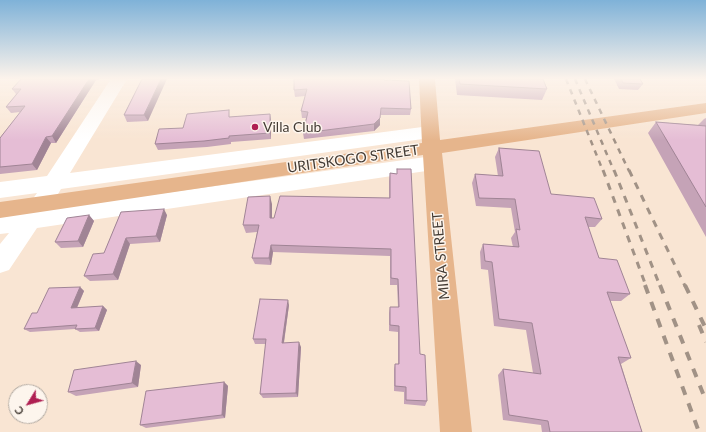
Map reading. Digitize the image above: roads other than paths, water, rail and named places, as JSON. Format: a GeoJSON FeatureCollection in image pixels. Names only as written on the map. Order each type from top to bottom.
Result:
{"type":"FeatureCollection","features":[{"type":"Feature","properties":{"kind":"main road","name":"MIRA STREET"},"geometry":{"type":"LineString","coordinates":[[428,99],[456,432]]}},
{"type":"Feature","properties":{"kind":"main road","name":"URITSKOGO STREET"},"geometry":{"type":"LineString","coordinates":[[0,210],[706,108]]}},
{"type":"Feature","properties":{"kind":"street"},"geometry":{"type":"LineString","coordinates":[[0,263],[30,221],[106,99]]}},
{"type":"Feature","properties":{"kind":"street","name":"URITSKOGO STREET"},"geometry":{"type":"LineString","coordinates":[[0,190],[430,132]]}},
{"type":"Feature","properties":{"kind":"street","name":"URITSKOGO STREET"},"geometry":{"type":"LineString","coordinates":[[0,225],[433,163]]}},
{"type":"Feature","properties":{"kind":"railway"},"geometry":{"type":"LineString","coordinates":[[574,99],[603,171]]}},
{"type":"Feature","properties":{"kind":"railway"},"geometry":{"type":"LineString","coordinates":[[584,99],[614,171]]}},
{"type":"Feature","properties":{"kind":"railway"},"geometry":{"type":"LineString","coordinates":[[595,99],[629,171]]}},
{"type":"Feature","properties":{"kind":"railway"},"geometry":{"type":"LineString","coordinates":[[603,170],[646,286]]}},
{"type":"Feature","properties":{"kind":"railway"},"geometry":{"type":"LineString","coordinates":[[614,170],[660,286]]}},
{"type":"Feature","properties":{"kind":"railway"},"geometry":{"type":"LineString","coordinates":[[629,170],[685,286]]}},
{"type":"Feature","properties":{"kind":"railway"},"geometry":{"type":"LineString","coordinates":[[645,285],[699,432]]}},
{"type":"Feature","properties":{"kind":"railway"},"geometry":{"type":"LineString","coordinates":[[660,285],[706,401]]}},
{"type":"Feature","properties":{"kind":"railway"},"geometry":{"type":"LineString","coordinates":[[685,285],[706,329]]}},
{"type":"Feature","properties":{"kind":"railway"},"geometry":{"type":"LineString","coordinates":[[699,325],[706,342]]}},
{"type":"Feature","properties":{"kind":"place","name":"Villa Club"},"geometry":{"type":"Point","coordinates":[255,127]}}]}
